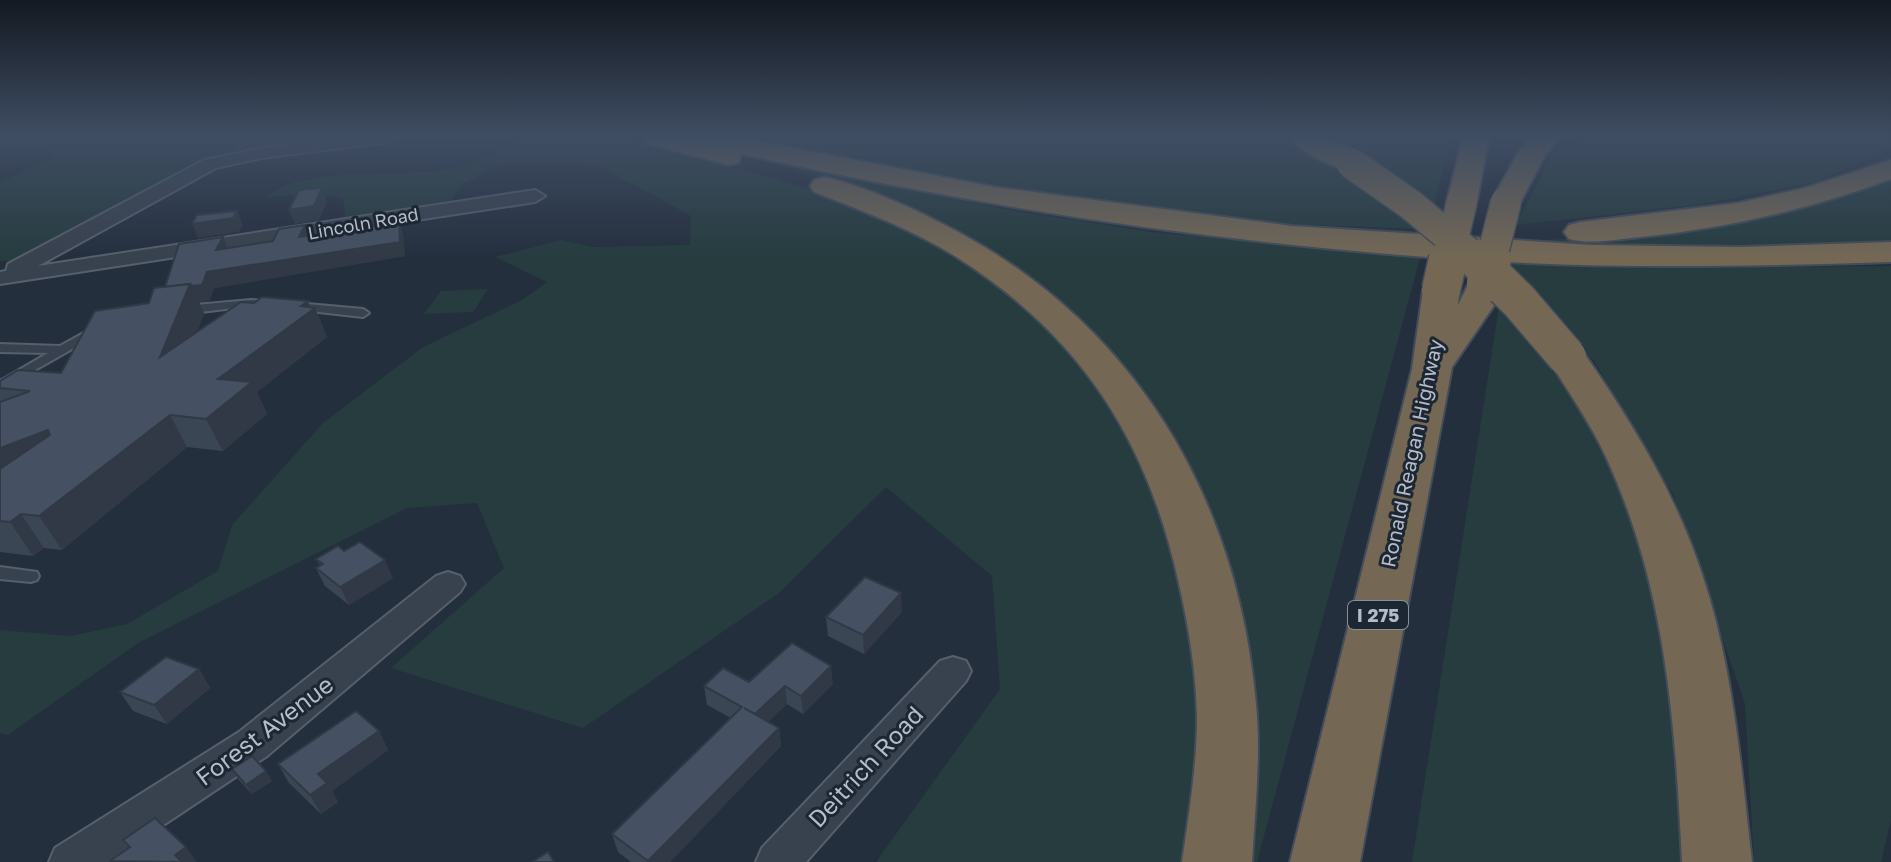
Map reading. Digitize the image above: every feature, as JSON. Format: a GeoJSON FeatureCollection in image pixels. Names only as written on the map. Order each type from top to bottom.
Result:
{"type":"FeatureCollection","features":[{"type":"Feature","properties":{"kind":"highway"},"geometry":{"type":"LineString","coordinates":[[792,177],[836,190],[926,226],[1015,279],[1086,342],[1132,402],[1170,468],[1188,513],[1207,583],[1223,670],[1227,734],[1217,862]]}},
{"type":"Feature","properties":{"kind":"highway"},"geometry":{"type":"LineString","coordinates":[[899,177],[1026,203],[1226,230],[1528,254],[1696,256],[1891,252]]}},
{"type":"Feature","properties":{"kind":"highway"},"geometry":{"type":"LineString","coordinates":[[1372,177],[1424,212],[1491,270],[1567,357],[1628,455],[1677,577],[1705,717],[1717,862]]}},
{"type":"Feature","properties":{"kind":"highway","name":"Ronald Reagan Highway"},"geometry":{"type":"LineString","coordinates":[[1325,862],[1432,369],[1441,290],[1467,177]]}},
{"type":"Feature","properties":{"kind":"highway"},"geometry":{"type":"LineString","coordinates":[[1432,369],[1479,301],[1506,202],[1519,177]]}},
{"type":"Feature","properties":{"kind":"highway"},"geometry":{"type":"LineString","coordinates":[[1226,230],[1481,238],[1591,232],[1760,207],[1827,192],[1868,177]]}},
{"type":"Feature","properties":{"kind":"street"},"geometry":{"type":"LineString","coordinates":[[1,278],[182,177]]}},
{"type":"Feature","properties":{"kind":"street","name":"Lincoln Road"},"geometry":{"type":"LineString","coordinates":[[1,278],[535,196]]}},
{"type":"Feature","properties":{"kind":"street","name":"Forest Avenue"},"geometry":{"type":"LineString","coordinates":[[71,862],[253,744],[448,584]]}},
{"type":"Feature","properties":{"kind":"street","name":"Deitrich Road"},"geometry":{"type":"LineString","coordinates":[[778,862],[953,671]]}},
{"type":"Feature","properties":{"kind":"lane"},"geometry":{"type":"LineString","coordinates":[[175,312],[251,303],[363,313]]}},
{"type":"Feature","properties":{"kind":"lane"},"geometry":{"type":"LineString","coordinates":[[0,386],[58,349],[110,325]]}},
{"type":"Feature","properties":{"kind":"lane"},"geometry":{"type":"LineString","coordinates":[[0,348],[58,349]]}},
{"type":"Feature","properties":{"kind":"lane"},"geometry":{"type":"LineString","coordinates":[[0,573],[31,576]]}},
{"type":"Feature","properties":{"kind":"green space"},"geometry":{"type":"Polygon","coordinates":[[[12,177],[182,177],[13,262],[0,261],[0,183],[12,177]]]}},
{"type":"Feature","properties":{"kind":"green space"},"geometry":{"type":"Polygon","coordinates":[[[319,177],[476,177],[461,185],[447,206],[346,223],[343,198],[312,194],[265,197],[289,184],[319,177]]]}},
{"type":"Feature","properties":{"kind":"green space"},"geometry":{"type":"Polygon","coordinates":[[[620,177],[768,177],[827,194],[904,224],[978,266],[1037,311],[1116,405],[1186,568],[1204,728],[1188,862],[876,862],[1000,689],[992,576],[886,487],[779,593],[583,728],[391,668],[504,568],[477,503],[407,508],[138,643],[8,735],[0,733],[0,630],[71,636],[127,624],[218,571],[232,525],[323,423],[423,347],[522,300],[547,282],[495,257],[561,240],[593,247],[690,245],[691,216],[620,177]]]}},
{"type":"Feature","properties":{"kind":"green space"},"geometry":{"type":"Polygon","coordinates":[[[816,177],[845,177],[1010,210],[1151,232],[1420,258],[1257,862],[1253,862],[1254,684],[1228,563],[1171,436],[1109,349],[1027,276],[952,230],[862,192],[816,177]]]}},
{"type":"Feature","properties":{"kind":"green space"},"geometry":{"type":"Polygon","coordinates":[[[936,177],[1360,177],[1426,229],[1219,222],[1041,198],[936,177]]]}},
{"type":"Feature","properties":{"kind":"green space"},"geometry":{"type":"Polygon","coordinates":[[[1384,177],[1441,177],[1433,209],[1384,177]]]}},
{"type":"Feature","properties":{"kind":"green space"},"geometry":{"type":"Polygon","coordinates":[[[1541,177],[1826,177],[1813,183],[1696,205],[1516,225],[1541,177]]]}},
{"type":"Feature","properties":{"kind":"green space"},"geometry":{"type":"Polygon","coordinates":[[[1891,181],[1891,240],[1682,249],[1510,246],[1513,241],[1607,236],[1754,217],[1801,208],[1891,181]]]}},
{"type":"Feature","properties":{"kind":"green space"},"geometry":{"type":"Polygon","coordinates":[[[1506,263],[1647,268],[1891,266],[1891,820],[1881,862],[1754,862],[1745,704],[1673,495],[1594,361],[1503,270],[1506,263]]]}},
{"type":"Feature","properties":{"kind":"green space"},"geometry":{"type":"Polygon","coordinates":[[[488,289],[473,312],[424,314],[441,291],[488,289]]]}},
{"type":"Feature","properties":{"kind":"green space"},"geometry":{"type":"Polygon","coordinates":[[[1501,294],[1604,434],[1672,645],[1685,862],[1412,862],[1501,294]]]}},
{"type":"Feature","properties":{"kind":"building"},"geometry":{"type":"Polygon","coordinates":[[[322,188],[314,206],[289,210],[299,190],[322,188]]]}},
{"type":"Feature","properties":{"kind":"building"},"geometry":{"type":"Polygon","coordinates":[[[237,211],[233,218],[192,224],[197,215],[237,211]]]}},
{"type":"Feature","properties":{"kind":"building"},"geometry":{"type":"Polygon","coordinates":[[[399,222],[400,242],[207,272],[202,285],[165,287],[179,244],[223,237],[216,250],[273,241],[279,229],[305,225],[299,237],[399,222]]]}},
{"type":"Feature","properties":{"kind":"building"},"geometry":{"type":"Polygon","coordinates":[[[190,284],[160,357],[241,302],[254,303],[262,297],[308,301],[301,306],[315,308],[218,379],[252,382],[206,419],[170,415],[39,516],[21,514],[10,522],[0,521],[0,469],[50,435],[48,430],[0,448],[0,402],[30,391],[0,388],[0,381],[18,370],[61,373],[95,311],[149,303],[154,288],[190,284]]]}},
{"type":"Feature","properties":{"kind":"building"},"geometry":{"type":"Polygon","coordinates":[[[360,542],[385,560],[340,587],[316,568],[323,564],[316,559],[338,546],[344,551],[360,542]]]}},
{"type":"Feature","properties":{"kind":"building"},"geometry":{"type":"Polygon","coordinates":[[[865,577],[901,593],[863,635],[826,617],[865,577]]]}},
{"type":"Feature","properties":{"kind":"building"},"geometry":{"type":"Polygon","coordinates":[[[792,643],[831,666],[801,696],[785,686],[755,714],[744,708],[779,728],[648,861],[612,834],[742,707],[704,686],[723,668],[749,682],[792,643]]]}},
{"type":"Feature","properties":{"kind":"building"},"geometry":{"type":"Polygon","coordinates":[[[166,657],[199,669],[154,705],[120,692],[166,657]]]}},
{"type":"Feature","properties":{"kind":"building"},"geometry":{"type":"Polygon","coordinates":[[[356,711],[379,731],[318,774],[327,783],[310,795],[278,764],[356,711]]]}},
{"type":"Feature","properties":{"kind":"building"},"geometry":{"type":"Polygon","coordinates":[[[252,756],[266,771],[246,785],[232,769],[252,756]]]}},
{"type":"Feature","properties":{"kind":"building"},"geometry":{"type":"Polygon","coordinates":[[[155,818],[186,847],[175,855],[182,862],[110,861],[130,847],[123,840],[155,818]]]}},
{"type":"Feature","properties":{"kind":"building"},"geometry":{"type":"Polygon","coordinates":[[[548,852],[554,862],[532,862],[548,852]]]}}]}
